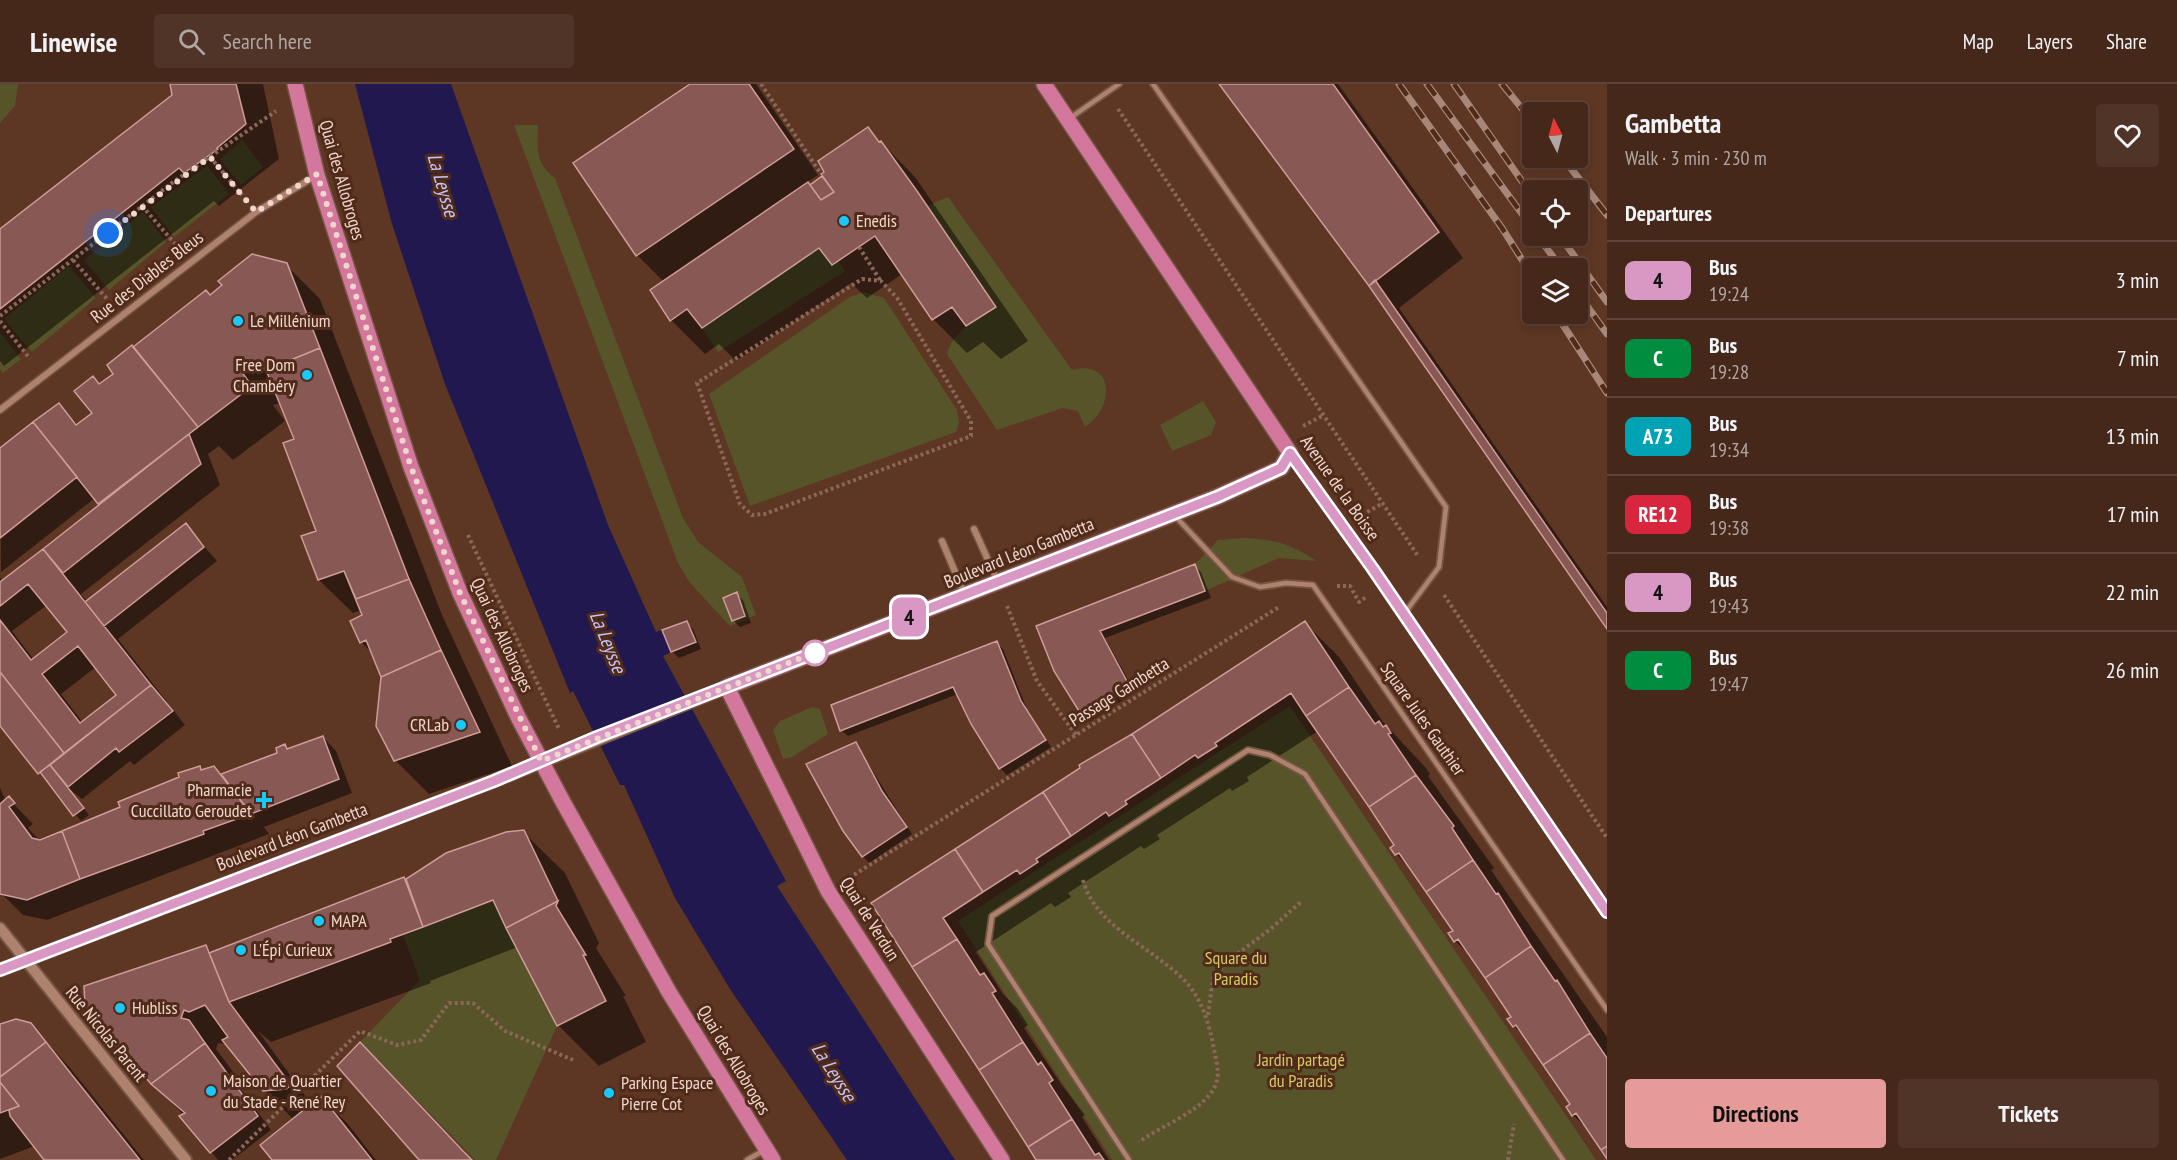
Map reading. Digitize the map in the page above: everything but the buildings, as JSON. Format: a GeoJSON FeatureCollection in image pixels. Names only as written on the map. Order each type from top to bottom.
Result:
{"type":"FeatureCollection","features":[{"type":"Feature","properties":{"kind":"main road","name":"Avenue de la Boisse"},"geometry":{"type":"LineString","coordinates":[[1044,84],[1290,453]]}},
{"type":"Feature","properties":{"kind":"main road","name":"Quai des Allobroges"},"geometry":{"type":"LineString","coordinates":[[296,90],[317,174],[415,478],[460,593],[541,761],[669,992],[769,1155]]}},
{"type":"Feature","properties":{"kind":"main road","name":"Boulevard Léon Gambetta"},"geometry":{"type":"LineString","coordinates":[[0,970],[1217,497],[1281,468],[1290,453]]}},
{"type":"Feature","properties":{"kind":"main road","name":"Quai de Verdun"},"geometry":{"type":"LineString","coordinates":[[727,687],[828,891],[1002,1160]]}},
{"type":"Feature","properties":{"kind":"street","name":"Rue des Diables Bleus"},"geometry":{"type":"LineString","coordinates":[[0,410],[256,212],[317,174]]}},
{"type":"Feature","properties":{"kind":"street","name":"Avenue de la Boisse"},"geometry":{"type":"LineString","coordinates":[[1290,453],[1404,614],[1607,912]]}},
{"type":"Feature","properties":{"kind":"street"},"geometry":{"type":"LineString","coordinates":[[974,529],[998,583]]}},
{"type":"Feature","properties":{"kind":"street"},"geometry":{"type":"LineString","coordinates":[[942,541],[965,596]]}},
{"type":"Feature","properties":{"kind":"street","name":"Rue Nicolas Parent"},"geometry":{"type":"LineString","coordinates":[[0,928],[186,1160]]}},
{"type":"Feature","properties":{"kind":"lane"},"geometry":{"type":"LineString","coordinates":[[1067,119],[1119,84]]}},
{"type":"Feature","properties":{"kind":"lane"},"geometry":{"type":"LineString","coordinates":[[1153,84],[1446,507],[1439,567],[1404,614]]}},
{"type":"Feature","properties":{"kind":"lane"},"geometry":{"type":"LineString","coordinates":[[1172,513],[1232,577],[1260,587],[1286,583],[1313,585]]}},
{"type":"Feature","properties":{"kind":"lane","name":"Square Jules Gauthier"},"geometry":{"type":"LineString","coordinates":[[1313,585],[1607,1010]]}},
{"type":"Feature","properties":{"kind":"lane"},"geometry":{"type":"LineString","coordinates":[[1129,1160],[988,944],[992,916],[1248,750],[1270,755],[1305,774],[1563,1160]]}},
{"type":"Feature","properties":{"kind":"lane"},"geometry":{"type":"LineString","coordinates":[[747,1160],[769,1155]]}},
{"type":"Feature","properties":{"kind":"path"},"geometry":{"type":"LineString","coordinates":[[761,84],[821,174]]}},
{"type":"Feature","properties":{"kind":"path"},"geometry":{"type":"LineString","coordinates":[[44,376],[0,319],[142,206],[296,90]]}},
{"type":"Feature","properties":{"kind":"path"},"geometry":{"type":"LineString","coordinates":[[1106,93],[1607,838]]}},
{"type":"Feature","properties":{"kind":"path"},"geometry":{"type":"LineString","coordinates":[[210,157],[256,212]]}},
{"type":"Feature","properties":{"kind":"path"},"geometry":{"type":"LineString","coordinates":[[142,206],[192,262]]}},
{"type":"Feature","properties":{"kind":"path"},"geometry":{"type":"LineString","coordinates":[[859,247],[880,280],[897,298],[971,421],[971,436],[765,514],[752,514],[740,504],[697,383],[834,294],[862,279],[880,280]]}},
{"type":"Feature","properties":{"kind":"path"},"geometry":{"type":"LineString","coordinates":[[73,260],[122,316]]}},
{"type":"Feature","properties":{"kind":"path"},"geometry":{"type":"LineString","coordinates":[[467,534],[568,750]]}},
{"type":"Feature","properties":{"kind":"path"},"geometry":{"type":"LineString","coordinates":[[998,583],[1037,681],[1076,735]]}},
{"type":"Feature","properties":{"kind":"path"},"geometry":{"type":"LineString","coordinates":[[1313,585],[1350,586],[1359,602],[1383,584]]}},
{"type":"Feature","properties":{"kind":"path","name":"Passage Gambetta"},"geometry":{"type":"LineString","coordinates":[[828,891],[1313,585]]}},
{"type":"Feature","properties":{"kind":"path"},"geometry":{"type":"LineString","coordinates":[[1073,865],[1083,879],[1087,895],[1103,915],[1186,982],[1208,1016]]}},
{"type":"Feature","properties":{"kind":"path"},"geometry":{"type":"LineString","coordinates":[[1124,1152],[1191,1110],[1211,1093],[1219,1077],[1208,1016],[1213,978],[1228,961],[1273,927],[1302,901]]}},
{"type":"Feature","properties":{"kind":"path"},"geometry":{"type":"LineString","coordinates":[[229,1160],[360,1031],[397,1045],[421,1040],[449,1003],[473,1003],[505,1031],[573,1060]]}},
{"type":"Feature","properties":{"kind":"path"},"geometry":{"type":"LineString","coordinates":[[1508,1160],[1514,1123],[1524,1102]]}},
{"type":"Feature","properties":{"kind":"green space"},"geometry":{"type":"Polygon","coordinates":[[[0,84],[18,84],[15,106],[0,123],[0,84]]]}},
{"type":"Feature","properties":{"kind":"green space"},"geometry":{"type":"Polygon","coordinates":[[[514,125],[538,125],[540,160],[555,178],[683,518],[698,542],[742,577],[756,615],[730,626],[690,583],[678,563],[514,125]]]}},
{"type":"Feature","properties":{"kind":"green space"},"geometry":{"type":"Polygon","coordinates":[[[242,140],[263,167],[241,185],[220,159],[242,140]]]}},
{"type":"Feature","properties":{"kind":"green space"},"geometry":{"type":"Polygon","coordinates":[[[207,166],[229,194],[174,237],[151,207],[207,166]]]}},
{"type":"Feature","properties":{"kind":"green space"},"geometry":{"type":"Polygon","coordinates":[[[948,197],[1072,370],[1086,368],[1096,371],[1103,378],[1106,397],[1102,408],[1085,427],[1078,411],[1063,408],[997,430],[947,354],[954,338],[960,332],[995,307],[927,206],[948,197]]]}},
{"type":"Feature","properties":{"kind":"green space"},"geometry":{"type":"Polygon","coordinates":[[[143,212],[166,242],[109,290],[84,260],[143,212]]]}},
{"type":"Feature","properties":{"kind":"green space"},"geometry":{"type":"Polygon","coordinates":[[[819,248],[832,265],[838,261],[845,271],[718,352],[702,328],[819,248]]]}},
{"type":"Feature","properties":{"kind":"green space"},"geometry":{"type":"Polygon","coordinates":[[[69,266],[96,298],[32,352],[4,319],[69,266]]]}},
{"type":"Feature","properties":{"kind":"green space"},"geometry":{"type":"Polygon","coordinates":[[[864,292],[884,298],[957,410],[959,423],[956,432],[750,506],[709,394],[850,297],[864,292]]]}},
{"type":"Feature","properties":{"kind":"green space"},"geometry":{"type":"Polygon","coordinates":[[[0,332],[21,359],[3,373],[0,369],[0,332]]]}},
{"type":"Feature","properties":{"kind":"green space"},"geometry":{"type":"Polygon","coordinates":[[[1203,401],[1216,422],[1211,435],[1172,451],[1160,425],[1203,401]]]}},
{"type":"Feature","properties":{"kind":"green space"},"geometry":{"type":"Polygon","coordinates":[[[1242,538],[1282,544],[1299,550],[1317,561],[1279,558],[1205,591],[1195,564],[1218,540],[1242,538]]]}},
{"type":"Feature","properties":{"kind":"green space","name":"Square du Paradis"},"geometry":{"type":"Polygon","coordinates":[[[1290,706],[1596,1160],[1112,1160],[958,921],[1290,706]]]}},
{"type":"Feature","properties":{"kind":"green space"},"geometry":{"type":"Polygon","coordinates":[[[812,707],[820,709],[828,734],[792,757],[783,759],[773,730],[780,721],[812,707]]]}},
{"type":"Feature","properties":{"kind":"green space"},"geometry":{"type":"Polygon","coordinates":[[[493,900],[557,1026],[496,1160],[475,1160],[360,1042],[420,980],[403,935],[493,900]]]}},
{"type":"Feature","properties":{"kind":"water","name":"La Leysse"},"geometry":{"type":"Polygon","coordinates":[[[355,84],[451,84],[608,525],[656,632],[662,630],[671,652],[663,656],[786,881],[777,886],[955,1160],[847,1160],[730,989],[675,898],[624,785],[620,785],[573,691],[570,693],[445,384],[392,224],[355,84]]]}},
{"type":"Feature","properties":{"kind":"railway"},"geometry":{"type":"LineString","coordinates":[[1399,84],[1522,260]]}},
{"type":"Feature","properties":{"kind":"railway"},"geometry":{"type":"LineString","coordinates":[[1427,84],[1522,214]]}},
{"type":"Feature","properties":{"kind":"railway"},"geometry":{"type":"LineString","coordinates":[[1454,84],[1522,181]]}},
{"type":"Feature","properties":{"kind":"railway"},"geometry":{"type":"LineString","coordinates":[[1502,84],[1522,109]]}},
{"type":"Feature","properties":{"kind":"railway"},"geometry":{"type":"LineString","coordinates":[[1571,168],[1607,215]]}},
{"type":"Feature","properties":{"kind":"railway"},"geometry":{"type":"LineString","coordinates":[[1545,246],[1554,258]]}},
{"type":"Feature","properties":{"kind":"railway"},"geometry":{"type":"LineString","coordinates":[[1567,246],[1607,302]]}},
{"type":"Feature","properties":{"kind":"railway"},"geometry":{"type":"LineString","coordinates":[[1588,307],[1607,334]]}},
{"type":"Feature","properties":{"kind":"railway"},"geometry":{"type":"LineString","coordinates":[[1562,324],[1607,393]]}},
{"type":"Feature","properties":{"kind":"bus line","name":"4"},"geometry":{"type":"LineString","coordinates":[[0,970],[494,781],[597,737],[1217,497],[1281,468],[1290,453],[1373,569],[1607,912]]}},
{"type":"Feature","properties":{"kind":"place","name":"Enedis"},"geometry":{"type":"Point","coordinates":[844,221]}},
{"type":"Feature","properties":{"kind":"place","name":"Le Millénium"},"geometry":{"type":"Point","coordinates":[238,321]}},
{"type":"Feature","properties":{"kind":"place","name":"Free Dom Chambéry"},"geometry":{"type":"Point","coordinates":[307,375]}},
{"type":"Feature","properties":{"kind":"place","name":"CRLab"},"geometry":{"type":"Point","coordinates":[461,725]}},
{"type":"Feature","properties":{"kind":"place","name":"Pharmacie Cuccillato Geroudet"},"geometry":{"type":"Point","coordinates":[264,800]}},
{"type":"Feature","properties":{"kind":"place","name":"MAPA"},"geometry":{"type":"Point","coordinates":[319,921]}},
{"type":"Feature","properties":{"kind":"place","name":"L'Épi Curieux"},"geometry":{"type":"Point","coordinates":[241,950]}},
{"type":"Feature","properties":{"kind":"place","name":"Hubliss"},"geometry":{"type":"Point","coordinates":[120,1008]}},
{"type":"Feature","properties":{"kind":"place","name":"Maison de Quartier du Stade - René Rey"},"geometry":{"type":"Point","coordinates":[211,1091]}},
{"type":"Feature","properties":{"kind":"place","name":"Parking Espace Pierre Cot"},"geometry":{"type":"Point","coordinates":[609,1093]}},
{"type":"Feature","properties":{"kind":"route"},"geometry":{"type":"LineString","coordinates":[[108,233],[172,183],[210,157],[256,212],[317,174],[411,467],[460,593],[541,761],[819,651],[815,653]]}},
{"type":"Feature","properties":{"kind":"park label","name":"Jardin partagé du Paradis"},"geometry":{"type":"Point","coordinates":[1301,1070]}}]}
